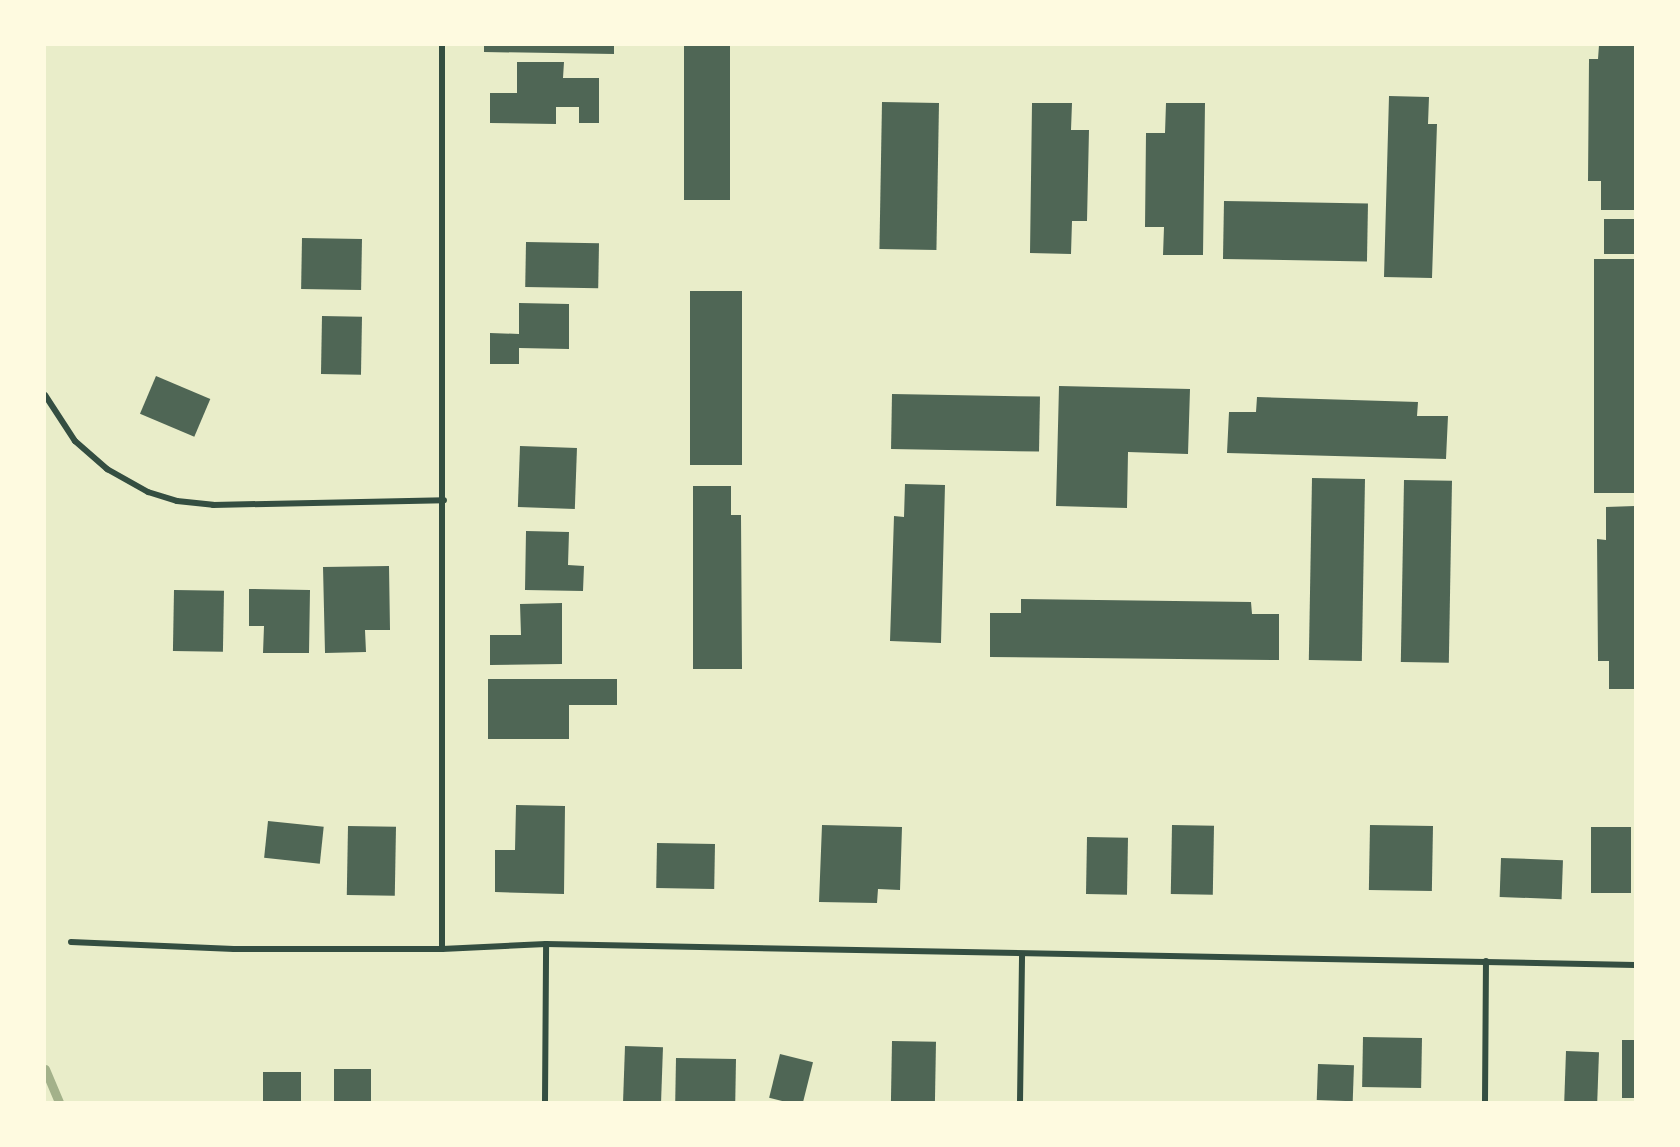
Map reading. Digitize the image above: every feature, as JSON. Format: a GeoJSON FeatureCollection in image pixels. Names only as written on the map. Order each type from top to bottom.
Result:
{"type":"FeatureCollection","features":[{"type":"Feature","properties":{"kind":"street"},"geometry":{"type":"LineString","coordinates":[[442,45],[444,500],[442,949]]}},
{"type":"Feature","properties":{"kind":"street"},"geometry":{"type":"LineString","coordinates":[[45,395],[75,441],[107,469],[148,492],[177,501],[213,505],[444,500]]}},
{"type":"Feature","properties":{"kind":"street"},"geometry":{"type":"LineString","coordinates":[[71,942],[234,949],[442,949],[546,944],[1022,956],[1635,965]]}},
{"type":"Feature","properties":{"kind":"street"},"geometry":{"type":"LineString","coordinates":[[545,1102],[546,944]]}},
{"type":"Feature","properties":{"kind":"street"},"geometry":{"type":"LineString","coordinates":[[1020,1102],[1022,956]]}},
{"type":"Feature","properties":{"kind":"street"},"geometry":{"type":"LineString","coordinates":[[1485,1102],[1486,962]]}},
{"type":"Feature","properties":{"kind":"building"},"geometry":{"type":"Polygon","coordinates":[[[484,45],[614,45],[614,54],[484,52],[484,45]]]}},
{"type":"Feature","properties":{"kind":"building"},"geometry":{"type":"Polygon","coordinates":[[[684,45],[730,45],[730,200],[684,200],[684,45]]]}},
{"type":"Feature","properties":{"kind":"building"},"geometry":{"type":"Polygon","coordinates":[[[1599,45],[1635,45],[1635,210],[1601,210],[1601,181],[1588,181],[1589,59],[1598,59],[1599,45]]]}},
{"type":"Feature","properties":{"kind":"building"},"geometry":{"type":"Polygon","coordinates":[[[517,62],[564,62],[563,78],[599,78],[599,123],[579,123],[579,107],[556,107],[556,124],[490,123],[490,93],[517,93],[517,62]]]}},
{"type":"Feature","properties":{"kind":"building"},"geometry":{"type":"Polygon","coordinates":[[[1389,96],[1429,97],[1428,124],[1437,124],[1432,278],[1384,277],[1389,96]]]}},
{"type":"Feature","properties":{"kind":"building"},"geometry":{"type":"Polygon","coordinates":[[[882,102],[939,103],[936,250],[879,249],[882,102]]]}},
{"type":"Feature","properties":{"kind":"building"},"geometry":{"type":"Polygon","coordinates":[[[1032,103],[1072,103],[1071,130],[1089,130],[1087,221],[1072,221],[1071,254],[1030,253],[1032,103]]]}},
{"type":"Feature","properties":{"kind":"building"},"geometry":{"type":"Polygon","coordinates":[[[1166,103],[1205,103],[1203,255],[1163,255],[1164,227],[1145,227],[1146,133],[1165,133],[1166,103]]]}},
{"type":"Feature","properties":{"kind":"building"},"geometry":{"type":"Polygon","coordinates":[[[1224,201],[1368,204],[1367,262],[1223,259],[1224,201]]]}},
{"type":"Feature","properties":{"kind":"building"},"geometry":{"type":"Polygon","coordinates":[[[1604,219],[1635,219],[1635,254],[1604,254],[1604,219]]]}},
{"type":"Feature","properties":{"kind":"building"},"geometry":{"type":"Polygon","coordinates":[[[302,238],[362,239],[361,290],[301,289],[302,238]]]}},
{"type":"Feature","properties":{"kind":"building"},"geometry":{"type":"Polygon","coordinates":[[[526,242],[599,243],[598,288],[525,287],[526,242]]]}},
{"type":"Feature","properties":{"kind":"building"},"geometry":{"type":"Polygon","coordinates":[[[1594,259],[1635,259],[1635,493],[1594,493],[1594,259]]]}},
{"type":"Feature","properties":{"kind":"building"},"geometry":{"type":"Polygon","coordinates":[[[690,291],[742,291],[742,465],[690,465],[690,291]]]}},
{"type":"Feature","properties":{"kind":"building"},"geometry":{"type":"Polygon","coordinates":[[[519,303],[569,304],[569,349],[519,348],[519,364],[490,364],[490,333],[519,334],[519,303]]]}},
{"type":"Feature","properties":{"kind":"building"},"geometry":{"type":"Polygon","coordinates":[[[322,316],[362,317],[361,375],[321,374],[322,316]]]}},
{"type":"Feature","properties":{"kind":"building"},"geometry":{"type":"Polygon","coordinates":[[[156,376],[210,399],[194,437],[140,414],[156,376]]]}},
{"type":"Feature","properties":{"kind":"building"},"geometry":{"type":"Polygon","coordinates":[[[1059,386],[1190,389],[1188,454],[1128,452],[1127,508],[1056,506],[1059,386]]]}},
{"type":"Feature","properties":{"kind":"building"},"geometry":{"type":"Polygon","coordinates":[[[892,394],[1040,397],[1039,452],[891,449],[892,394]]]}},
{"type":"Feature","properties":{"kind":"building"},"geometry":{"type":"Polygon","coordinates":[[[1257,397],[1418,402],[1417,416],[1448,416],[1446,459],[1227,453],[1229,412],[1256,412],[1257,397]]]}},
{"type":"Feature","properties":{"kind":"building"},"geometry":{"type":"Polygon","coordinates":[[[520,446],[577,448],[575,509],[518,507],[520,446]]]}},
{"type":"Feature","properties":{"kind":"building"},"geometry":{"type":"Polygon","coordinates":[[[1312,478],[1365,479],[1362,661],[1309,660],[1312,478]]]}},
{"type":"Feature","properties":{"kind":"building"},"geometry":{"type":"Polygon","coordinates":[[[1404,480],[1452,481],[1449,663],[1401,662],[1404,480]]]}},
{"type":"Feature","properties":{"kind":"building"},"geometry":{"type":"Polygon","coordinates":[[[905,484],[945,485],[941,643],[890,641],[894,516],[904,517],[905,484]]]}},
{"type":"Feature","properties":{"kind":"building"},"geometry":{"type":"Polygon","coordinates":[[[693,486],[731,486],[731,515],[741,515],[742,669],[693,669],[693,486]]]}},
{"type":"Feature","properties":{"kind":"building"},"geometry":{"type":"Polygon","coordinates":[[[1635,506],[1635,689],[1609,689],[1609,661],[1598,661],[1597,539],[1606,540],[1606,507],[1635,506]]]}},
{"type":"Feature","properties":{"kind":"building"},"geometry":{"type":"Polygon","coordinates":[[[526,531],[569,532],[568,565],[584,566],[583,591],[525,590],[526,531]]]}},
{"type":"Feature","properties":{"kind":"building"},"geometry":{"type":"Polygon","coordinates":[[[389,566],[390,630],[365,630],[366,652],[325,653],[323,567],[389,566]]]}},
{"type":"Feature","properties":{"kind":"building"},"geometry":{"type":"Polygon","coordinates":[[[249,589],[310,590],[309,653],[263,653],[264,626],[249,626],[249,589]]]}},
{"type":"Feature","properties":{"kind":"building"},"geometry":{"type":"Polygon","coordinates":[[[174,590],[224,591],[223,652],[173,651],[174,590]]]}},
{"type":"Feature","properties":{"kind":"building"},"geometry":{"type":"Polygon","coordinates":[[[1021,599],[1251,602],[1252,614],[1279,614],[1279,660],[990,657],[990,613],[1021,613],[1021,599]]]}},
{"type":"Feature","properties":{"kind":"building"},"geometry":{"type":"Polygon","coordinates":[[[562,603],[562,664],[490,665],[490,635],[521,635],[520,604],[562,603]]]}},
{"type":"Feature","properties":{"kind":"building"},"geometry":{"type":"Polygon","coordinates":[[[488,679],[617,679],[617,705],[569,705],[569,739],[488,739],[488,679]]]}},
{"type":"Feature","properties":{"kind":"building"},"geometry":{"type":"Polygon","coordinates":[[[516,805],[565,806],[564,894],[495,892],[495,850],[515,850],[516,805]]]}},
{"type":"Feature","properties":{"kind":"building"},"geometry":{"type":"Polygon","coordinates":[[[268,821],[324,827],[320,864],[264,858],[268,821]]]}},
{"type":"Feature","properties":{"kind":"building"},"geometry":{"type":"Polygon","coordinates":[[[822,825],[902,827],[900,890],[878,889],[877,903],[819,902],[822,825]]]}},
{"type":"Feature","properties":{"kind":"building"},"geometry":{"type":"Polygon","coordinates":[[[1172,825],[1214,826],[1213,895],[1171,894],[1172,825]]]}},
{"type":"Feature","properties":{"kind":"building"},"geometry":{"type":"Polygon","coordinates":[[[1370,825],[1433,826],[1432,891],[1369,890],[1370,825]]]}},
{"type":"Feature","properties":{"kind":"building"},"geometry":{"type":"Polygon","coordinates":[[[348,826],[396,827],[395,896],[347,895],[348,826]]]}},
{"type":"Feature","properties":{"kind":"building"},"geometry":{"type":"Polygon","coordinates":[[[1591,827],[1631,827],[1631,893],[1591,893],[1591,827]]]}},
{"type":"Feature","properties":{"kind":"building"},"geometry":{"type":"Polygon","coordinates":[[[1087,837],[1128,838],[1127,895],[1086,894],[1087,837]]]}},
{"type":"Feature","properties":{"kind":"building"},"geometry":{"type":"Polygon","coordinates":[[[657,843],[715,844],[714,889],[656,888],[657,843]]]}},
{"type":"Feature","properties":{"kind":"building"},"geometry":{"type":"Polygon","coordinates":[[[1501,858],[1563,860],[1562,899],[1500,897],[1501,858]]]}},
{"type":"Feature","properties":{"kind":"building"},"geometry":{"type":"Polygon","coordinates":[[[1363,1037],[1422,1038],[1421,1088],[1362,1087],[1363,1037]]]}},
{"type":"Feature","properties":{"kind":"building"},"geometry":{"type":"Polygon","coordinates":[[[1622,1040],[1635,1040],[1635,1098],[1622,1098],[1622,1040]]]}},
{"type":"Feature","properties":{"kind":"building"},"geometry":{"type":"Polygon","coordinates":[[[892,1041],[936,1042],[935,1102],[891,1102],[892,1041]]]}},
{"type":"Feature","properties":{"kind":"building"},"geometry":{"type":"Polygon","coordinates":[[[625,1046],[663,1047],[661,1102],[623,1102],[625,1046]]]}},
{"type":"Feature","properties":{"kind":"building"},"geometry":{"type":"Polygon","coordinates":[[[1566,1051],[1599,1052],[1597,1102],[1564,1102],[1566,1051]]]}},
{"type":"Feature","properties":{"kind":"building"},"geometry":{"type":"Polygon","coordinates":[[[780,1054],[813,1062],[803,1102],[787,1102],[769,1098],[780,1054]]]}},
{"type":"Feature","properties":{"kind":"building"},"geometry":{"type":"Polygon","coordinates":[[[676,1058],[736,1059],[735,1102],[675,1102],[676,1058]]]}},
{"type":"Feature","properties":{"kind":"building"},"geometry":{"type":"Polygon","coordinates":[[[1318,1064],[1354,1065],[1353,1101],[1317,1100],[1318,1064]]]}},
{"type":"Feature","properties":{"kind":"building"},"geometry":{"type":"Polygon","coordinates":[[[334,1069],[371,1069],[371,1102],[334,1102],[334,1069]]]}},
{"type":"Feature","properties":{"kind":"building"},"geometry":{"type":"Polygon","coordinates":[[[263,1072],[301,1072],[301,1102],[263,1102],[263,1072]]]}},
{"type":"Feature","properties":{"kind":"waterway"},"geometry":{"type":"LineString","coordinates":[[45,1069],[59,1102]]}}]}
